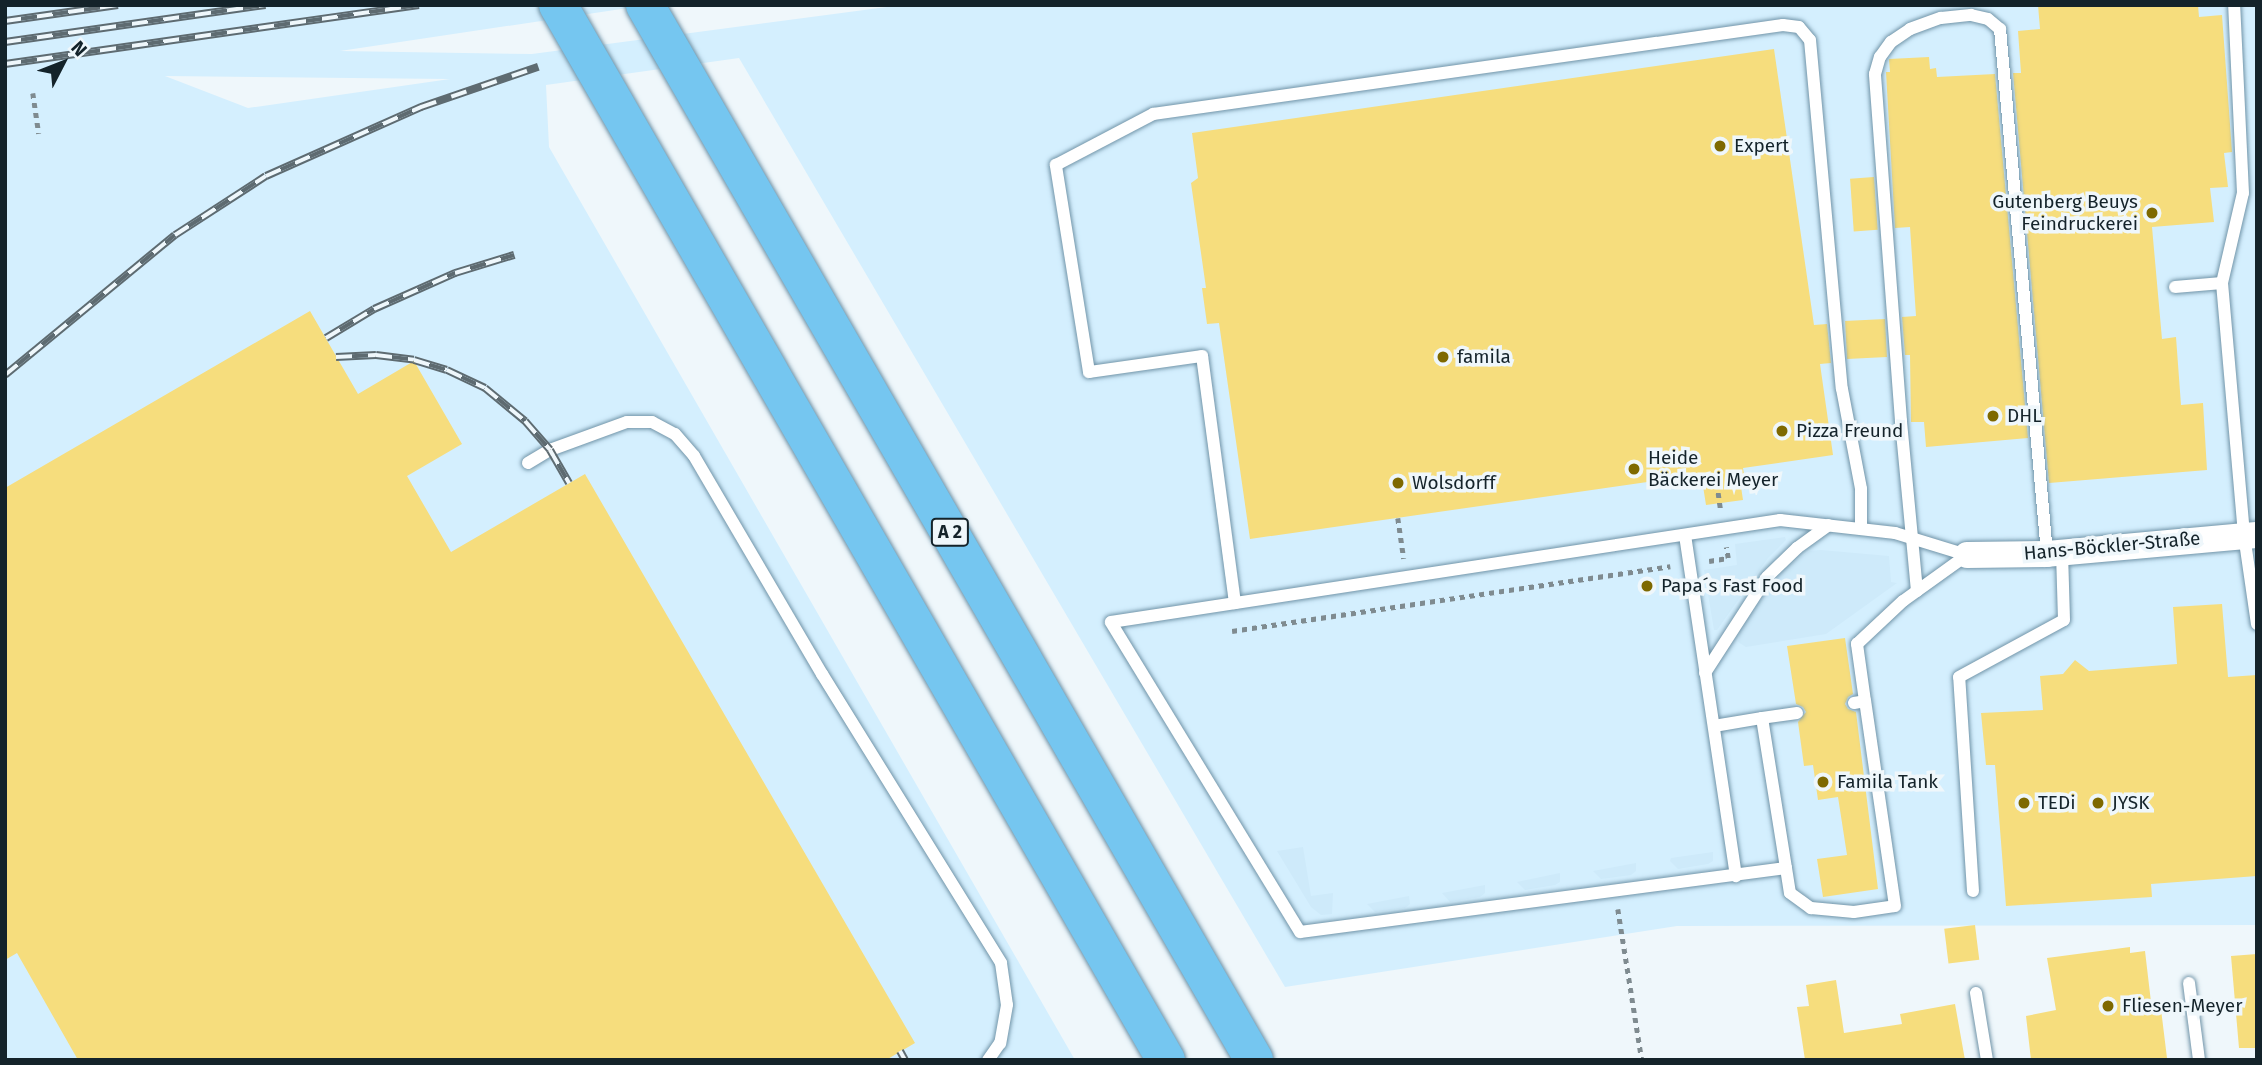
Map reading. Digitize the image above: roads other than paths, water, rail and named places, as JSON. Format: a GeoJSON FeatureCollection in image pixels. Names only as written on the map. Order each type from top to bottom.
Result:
{"type":"FeatureCollection","features":[{"type":"Feature","properties":{"kind":"highway"},"geometry":{"type":"LineString","coordinates":[[558,5],[1166,1060]]}},
{"type":"Feature","properties":{"kind":"highway","name":"A 2"},"geometry":{"type":"LineString","coordinates":[[645,5],[1254,1060]]}},
{"type":"Feature","properties":{"kind":"street","name":"Hans-Böckler-Straße"},"geometry":{"type":"LineString","coordinates":[[1967,555],[2055,552],[2250,535]]}},
{"type":"Feature","properties":{"kind":"lane"},"geometry":{"type":"LineString","coordinates":[[2234,5],[2243,192],[2222,283],[2250,535],[2257,624]]}},
{"type":"Feature","properties":{"kind":"lane"},"geometry":{"type":"LineString","coordinates":[[1917,591],[1901,421],[1875,74],[1880,57],[1891,42],[1910,29],[1941,18],[1971,15],[1988,19],[2000,29],[2017,241],[2064,620],[1959,677],[1973,891]]}},
{"type":"Feature","properties":{"kind":"lane"},"geometry":{"type":"LineString","coordinates":[[1235,603],[1202,356],[1089,372],[1056,165],[1153,114],[1783,25],[1799,27],[1810,40],[1843,389],[1861,489],[1861,529]]}},
{"type":"Feature","properties":{"kind":"lane"},"geometry":{"type":"LineString","coordinates":[[2175,287],[2222,283]]}},
{"type":"Feature","properties":{"kind":"lane"},"geometry":{"type":"LineString","coordinates":[[528,463],[562,445],[627,422],[652,422],[675,434],[694,456],[822,674],[1001,964],[1007,1005],[1000,1042],[988,1060]]}},
{"type":"Feature","properties":{"kind":"lane"},"geometry":{"type":"LineString","coordinates":[[1786,868],[1300,932],[1111,622],[1780,520],[1913,538],[1967,555]]}},
{"type":"Feature","properties":{"kind":"lane"},"geometry":{"type":"LineString","coordinates":[[1705,673],[1767,577],[1797,548],[1829,525]]}},
{"type":"Feature","properties":{"kind":"lane"},"geometry":{"type":"LineString","coordinates":[[1685,535],[1736,876]]}},
{"type":"Feature","properties":{"kind":"lane"},"geometry":{"type":"LineString","coordinates":[[1762,718],[1790,893],[1811,908],[1854,912],[1895,906],[1860,702],[1857,644],[1917,591],[1967,555]]}},
{"type":"Feature","properties":{"kind":"lane"},"geometry":{"type":"LineString","coordinates":[[1714,726],[1797,713]]}},
{"type":"Feature","properties":{"kind":"lane"},"geometry":{"type":"LineString","coordinates":[[2189,983],[2199,1060]]}},
{"type":"Feature","properties":{"kind":"lane"},"geometry":{"type":"LineString","coordinates":[[1976,993],[1987,1060]]}},
{"type":"Feature","properties":{"kind":"railway"},"geometry":{"type":"LineString","coordinates":[[5,21],[118,5]]}},
{"type":"Feature","properties":{"kind":"railway"},"geometry":{"type":"LineString","coordinates":[[5,42],[265,5]]}},
{"type":"Feature","properties":{"kind":"railway"},"geometry":{"type":"LineString","coordinates":[[5,64],[419,5]]}},
{"type":"Feature","properties":{"kind":"railway"},"geometry":{"type":"LineString","coordinates":[[5,375],[175,235],[266,176],[421,107],[538,67]]}},
{"type":"Feature","properties":{"kind":"railway"},"geometry":{"type":"LineString","coordinates":[[326,338],[374,309],[455,273],[514,255]]}},
{"type":"Feature","properties":{"kind":"railway"},"geometry":{"type":"LineString","coordinates":[[336,357],[376,355],[414,360],[447,370],[485,388],[525,421],[550,450],[569,483]]}},
{"type":"Feature","properties":{"kind":"railway"},"geometry":{"type":"LineString","coordinates":[[900,1051],[905,1060]]}},
{"type":"Feature","properties":{"kind":"place","name":"Expert"},"geometry":{"type":"Point","coordinates":[1720,146]}},
{"type":"Feature","properties":{"kind":"place","name":"Gutenberg Beuys Feindruckerei"},"geometry":{"type":"Point","coordinates":[2152,213]}},
{"type":"Feature","properties":{"kind":"place","name":"famila"},"geometry":{"type":"Point","coordinates":[1443,357]}},
{"type":"Feature","properties":{"kind":"place","name":"DHL"},"geometry":{"type":"Point","coordinates":[1993,416]}},
{"type":"Feature","properties":{"kind":"place","name":"Pizza Freund"},"geometry":{"type":"Point","coordinates":[1782,431]}},
{"type":"Feature","properties":{"kind":"place","name":"Heide Bäckerei Meyer"},"geometry":{"type":"Point","coordinates":[1634,469]}},
{"type":"Feature","properties":{"kind":"place","name":"Wolsdorff"},"geometry":{"type":"Point","coordinates":[1398,483]}},
{"type":"Feature","properties":{"kind":"place","name":"Papa´s Fast Food"},"geometry":{"type":"Point","coordinates":[1647,586]}},
{"type":"Feature","properties":{"kind":"place","name":"Famila Tank"},"geometry":{"type":"Point","coordinates":[1823,782]}},
{"type":"Feature","properties":{"kind":"place","name":"TEDi"},"geometry":{"type":"Point","coordinates":[2024,803]}},
{"type":"Feature","properties":{"kind":"place","name":"JYSK"},"geometry":{"type":"Point","coordinates":[2098,803]}},
{"type":"Feature","properties":{"kind":"place","name":"Fliesen-Meyer"},"geometry":{"type":"Point","coordinates":[2108,1006]}}]}
